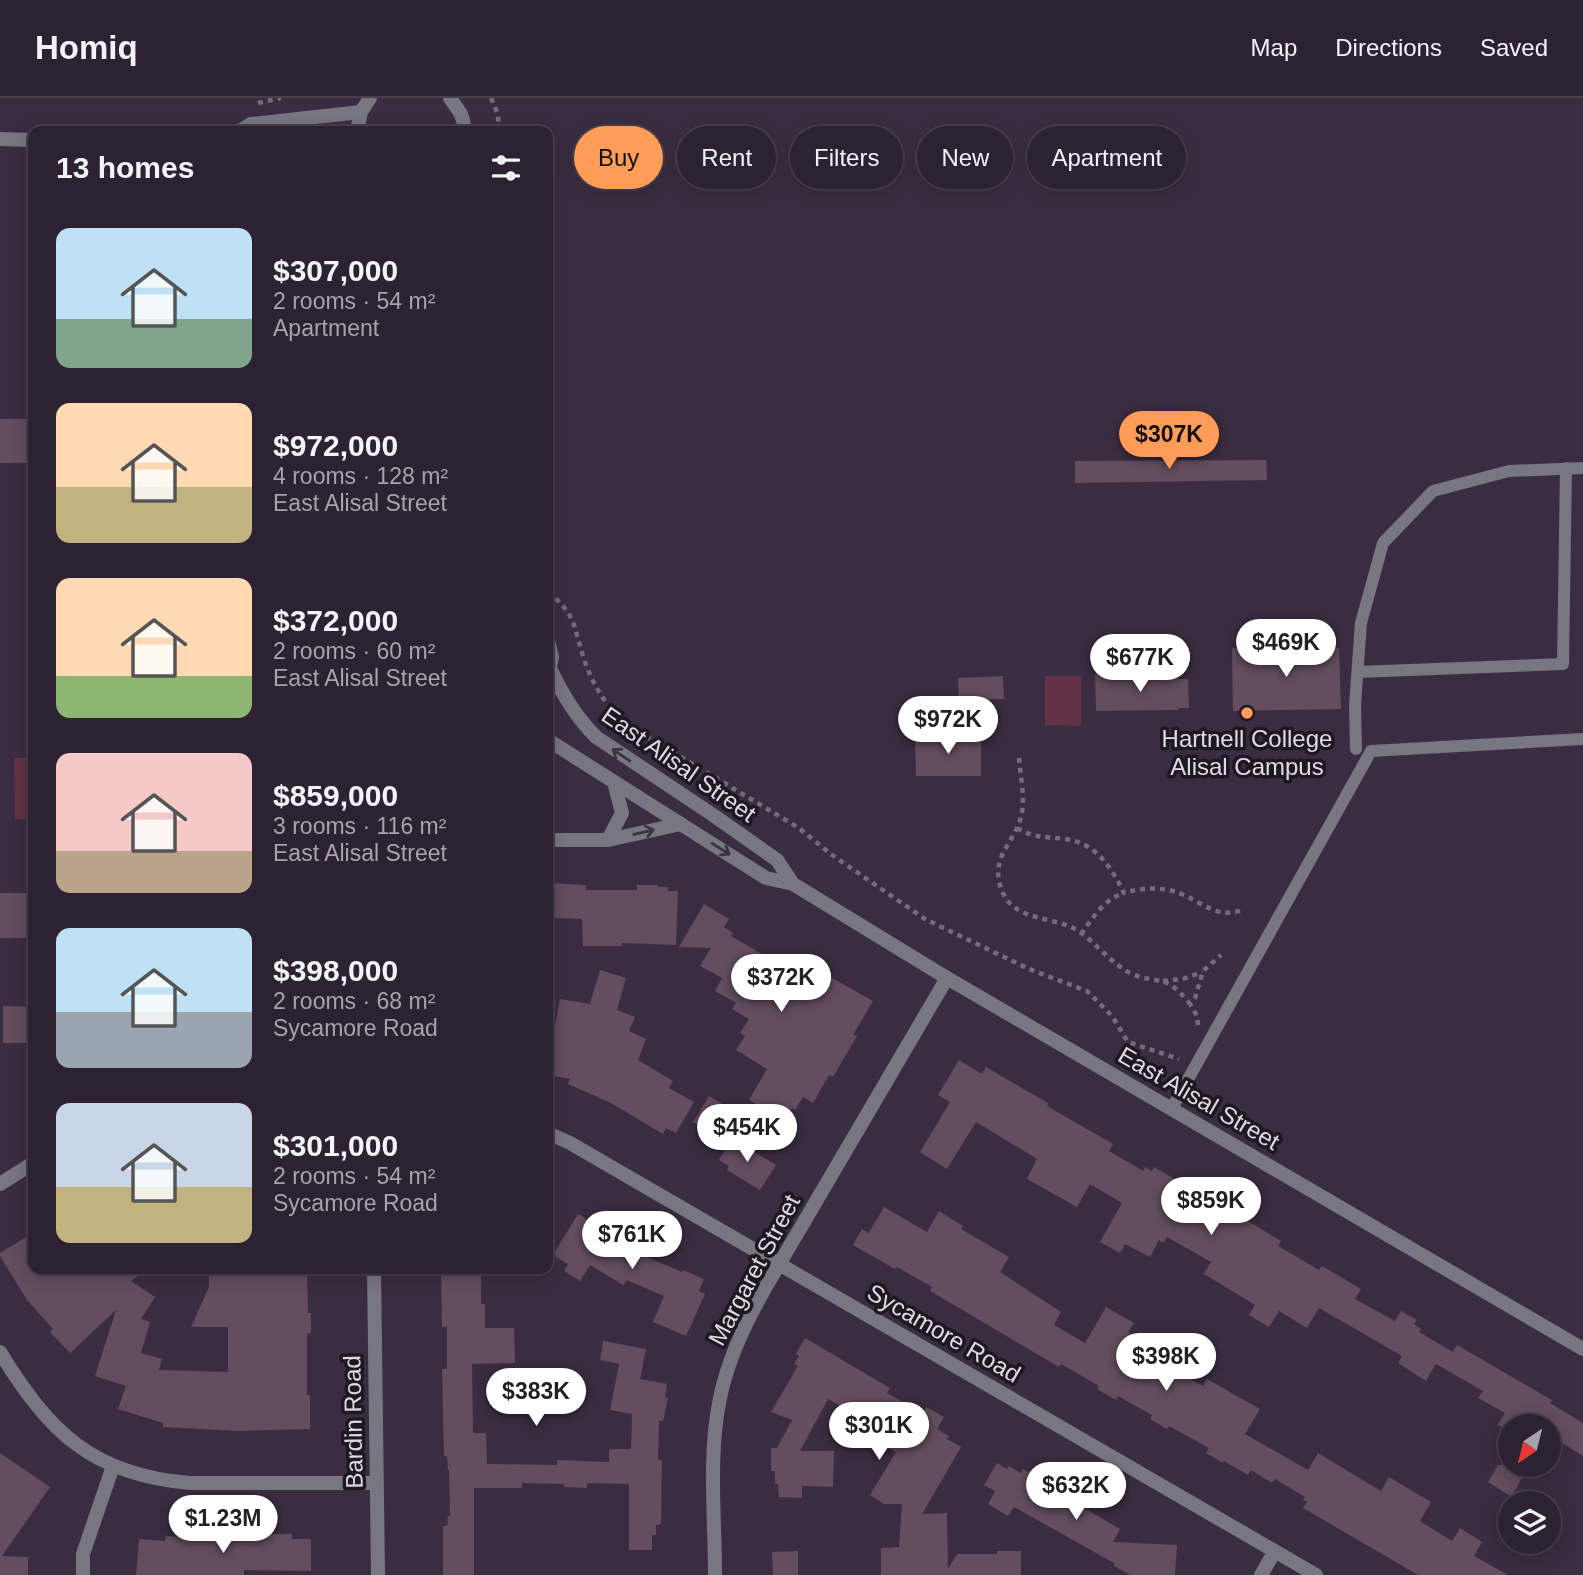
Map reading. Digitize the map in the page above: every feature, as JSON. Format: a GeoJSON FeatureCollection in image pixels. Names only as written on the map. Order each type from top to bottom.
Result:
{"type":"FeatureCollection","features":[{"type":"Feature","properties":{"kind":"street"},"geometry":{"type":"LineString","coordinates":[[358,126],[361,112],[370,98]]}},
{"type":"Feature","properties":{"kind":"street"},"geometry":{"type":"LineString","coordinates":[[450,98],[461,114],[465,126]]}},
{"type":"Feature","properties":{"kind":"street"},"geometry":{"type":"LineString","coordinates":[[248,126],[361,112]]}},
{"type":"Feature","properties":{"kind":"street"},"geometry":{"type":"LineString","coordinates":[[0,139],[28,140]]}},
{"type":"Feature","properties":{"kind":"street","name":"East Alisal Street"},"geometry":{"type":"LineString","coordinates":[[553,681],[572,710],[596,737],[777,860],[793,884]]}},
{"type":"Feature","properties":{"kind":"street","name":"East Alisal Street"},"geometry":{"type":"LineString","coordinates":[[553,743],[766,878],[793,884],[947,978],[1583,1349]]}},
{"type":"Feature","properties":{"kind":"street"},"geometry":{"type":"LineString","coordinates":[[608,841],[622,813],[614,782]]}},
{"type":"Feature","properties":{"kind":"street"},"geometry":{"type":"LineString","coordinates":[[553,840],[608,841],[681,824]]}},
{"type":"Feature","properties":{"kind":"street","name":"Margaret Street"},"geometry":{"type":"LineString","coordinates":[[715,1575],[715,1445],[719,1399],[740,1335],[947,978]]}},
{"type":"Feature","properties":{"kind":"street","name":"Sycamore Road"},"geometry":{"type":"LineString","coordinates":[[553,1135],[1316,1575]]}},
{"type":"Feature","properties":{"kind":"street"},"geometry":{"type":"LineString","coordinates":[[0,1184],[28,1166]]}},
{"type":"Feature","properties":{"kind":"street","name":"Bardin Road"},"geometry":{"type":"LineString","coordinates":[[373,1274],[377,1575]]}},
{"type":"Feature","properties":{"kind":"street"},"geometry":{"type":"LineString","coordinates":[[0,1352],[21,1386],[51,1423],[81,1448],[113,1466],[146,1477],[190,1483],[376,1483]]}},
{"type":"Feature","properties":{"kind":"street"},"geometry":{"type":"LineString","coordinates":[[83,1575],[83,1554],[113,1466]]}},
{"type":"Feature","properties":{"kind":"street"},"geometry":{"type":"LineString","coordinates":[[1261,1575],[1275,1551]]}},
{"type":"Feature","properties":{"kind":"lane"},"geometry":{"type":"LineString","coordinates":[[1357,672],[1563,664],[1566,468]]}},
{"type":"Feature","properties":{"kind":"lane"},"geometry":{"type":"LineString","coordinates":[[1356,750],[1355,705],[1361,623],[1383,543],[1433,491],[1509,471],[1583,468]]}},
{"type":"Feature","properties":{"kind":"lane"},"geometry":{"type":"LineString","coordinates":[[1172,1108],[1371,751],[1583,739]]}},
{"type":"Feature","properties":{"kind":"path"},"geometry":{"type":"LineString","coordinates":[[491,98],[498,114],[499,126]]}},
{"type":"Feature","properties":{"kind":"path"},"geometry":{"type":"LineString","coordinates":[[553,596],[575,623],[583,658],[603,702],[621,722],[799,828],[832,855],[925,919],[1029,969],[1087,991],[1112,1016],[1128,1042],[1197,1064]]}},
{"type":"Feature","properties":{"kind":"path"},"geometry":{"type":"LineString","coordinates":[[1019,758],[1022,808],[1017,828],[998,865],[999,881],[1005,896],[1017,909],[1031,918],[1059,922],[1082,934],[1128,972],[1146,978],[1163,981],[1183,979],[1203,971],[1221,955]]}},
{"type":"Feature","properties":{"kind":"path"},"geometry":{"type":"LineString","coordinates":[[1017,828],[1039,838],[1068,839],[1088,847],[1105,860],[1124,893]]}},
{"type":"Feature","properties":{"kind":"path"},"geometry":{"type":"LineString","coordinates":[[1082,934],[1101,908],[1116,895],[1150,888],[1184,895],[1222,912],[1241,910]]}},
{"type":"Feature","properties":{"kind":"path"},"geometry":{"type":"LineString","coordinates":[[1190,1004],[1195,998],[1203,971]]}},
{"type":"Feature","properties":{"kind":"path"},"geometry":{"type":"LineString","coordinates":[[1163,981],[1174,987],[1190,1004],[1197,1016],[1198,1028],[1208,1044]]}},
{"type":"Feature","properties":{"kind":"shaded area"},"geometry":{"type":"Polygon","coordinates":[[[1045,676],[1081,676],[1081,726],[1045,725],[1045,676]]]}},
{"type":"Feature","properties":{"kind":"shaded area"},"geometry":{"type":"Polygon","coordinates":[[[14,758],[28,758],[28,819],[15,819],[14,758]]]}},
{"type":"Feature","properties":{"kind":"building"},"geometry":{"type":"Polygon","coordinates":[[[0,419],[28,419],[28,463],[0,463],[0,419]]]}},
{"type":"Feature","properties":{"kind":"building"},"geometry":{"type":"Polygon","coordinates":[[[1266,460],[1267,480],[1075,483],[1075,461],[1266,460]]]}},
{"type":"Feature","properties":{"kind":"building"},"geometry":{"type":"Polygon","coordinates":[[[1232,648],[1339,648],[1341,709],[1233,711],[1232,648]]]}},
{"type":"Feature","properties":{"kind":"building"},"geometry":{"type":"Polygon","coordinates":[[[1095,674],[1128,674],[1128,679],[1188,679],[1189,708],[1096,711],[1095,674]]]}},
{"type":"Feature","properties":{"kind":"building"},"geometry":{"type":"Polygon","coordinates":[[[1003,676],[1004,699],[959,700],[958,678],[1003,676]]]}},
{"type":"Feature","properties":{"kind":"building"},"geometry":{"type":"Polygon","coordinates":[[[915,737],[981,737],[981,776],[916,776],[915,737]]]}},
{"type":"Feature","properties":{"kind":"building"},"geometry":{"type":"Polygon","coordinates":[[[553,883],[586,885],[586,890],[637,890],[637,885],[658,885],[657,887],[668,887],[668,891],[678,891],[676,945],[622,943],[622,946],[583,946],[582,919],[553,918],[553,883]]]}},
{"type":"Feature","properties":{"kind":"building"},"geometry":{"type":"Polygon","coordinates":[[[0,893],[28,893],[28,938],[0,938],[0,893]]]}},
{"type":"Feature","properties":{"kind":"building"},"geometry":{"type":"Polygon","coordinates":[[[704,904],[729,919],[724,927],[733,933],[731,936],[784,967],[791,955],[873,1001],[853,1035],[857,1036],[833,1077],[829,1075],[813,1103],[803,1097],[795,1110],[792,1108],[785,1121],[749,1100],[767,1069],[736,1050],[745,1036],[740,1033],[749,1019],[732,1009],[736,1003],[715,991],[722,978],[700,966],[711,948],[679,947],[704,904]]]}},
{"type":"Feature","properties":{"kind":"building"},"geometry":{"type":"Polygon","coordinates":[[[600,970],[626,978],[617,1010],[635,1017],[629,1031],[646,1039],[638,1060],[673,1081],[669,1088],[694,1102],[676,1133],[666,1128],[663,1134],[611,1103],[568,1084],[570,1079],[553,1076],[553,1032],[560,999],[590,1004],[600,970]]]}},
{"type":"Feature","properties":{"kind":"building"},"geometry":{"type":"Polygon","coordinates":[[[3,1006],[28,1007],[28,1043],[3,1043],[3,1006]]]}},
{"type":"Feature","properties":{"kind":"building"},"geometry":{"type":"Polygon","coordinates":[[[959,1060],[982,1074],[986,1067],[1113,1144],[1109,1151],[1143,1171],[1145,1167],[1152,1171],[1154,1167],[1200,1194],[1202,1191],[1281,1241],[1278,1246],[1319,1270],[1322,1266],[1361,1289],[1355,1299],[1395,1321],[1401,1311],[1417,1320],[1414,1324],[1421,1329],[1419,1332],[1453,1352],[1457,1345],[1552,1400],[1550,1403],[1583,1423],[1583,1456],[1561,1442],[1561,1414],[1504,1414],[1478,1398],[1483,1391],[1436,1364],[1426,1381],[1398,1363],[1402,1356],[1319,1308],[1307,1328],[1279,1311],[1269,1327],[1249,1315],[1255,1305],[1204,1274],[1211,1262],[1167,1237],[1163,1243],[1159,1240],[1150,1257],[1125,1244],[1120,1253],[1100,1242],[1122,1203],[1090,1184],[1077,1207],[1027,1179],[1037,1159],[976,1122],[947,1169],[920,1152],[950,1102],[938,1095],[959,1060]]]}},
{"type":"Feature","properties":{"kind":"building"},"geometry":{"type":"Polygon","coordinates":[[[709,1096],[739,1114],[724,1140],[693,1122],[709,1096]]]}},
{"type":"Feature","properties":{"kind":"building"},"geometry":{"type":"Polygon","coordinates":[[[732,1138],[776,1165],[760,1190],[727,1170],[729,1166],[719,1160],[732,1138]]]}},
{"type":"Feature","properties":{"kind":"building"},"geometry":{"type":"Polygon","coordinates":[[[884,1207],[927,1232],[939,1211],[963,1226],[961,1229],[1009,1257],[1000,1272],[1061,1312],[1054,1325],[1085,1343],[1106,1307],[1134,1323],[1128,1332],[1165,1354],[1161,1362],[1203,1386],[1207,1379],[1260,1409],[1245,1434],[1308,1470],[1318,1453],[1381,1491],[1389,1477],[1431,1502],[1420,1521],[1452,1541],[1460,1528],[1482,1542],[1474,1556],[1508,1575],[1418,1575],[1303,1508],[1307,1502],[1303,1500],[1305,1497],[1275,1479],[1272,1483],[1251,1470],[1248,1475],[1224,1461],[1223,1463],[1206,1453],[1209,1448],[1169,1426],[1167,1429],[1150,1419],[1152,1415],[1118,1396],[1116,1400],[1097,1389],[1099,1386],[1061,1364],[1059,1367],[930,1291],[932,1287],[853,1245],[862,1229],[869,1233],[884,1207]]]}},
{"type":"Feature","properties":{"kind":"building"},"geometry":{"type":"Polygon","coordinates":[[[578,1214],[611,1234],[613,1231],[625,1238],[627,1234],[647,1246],[642,1255],[704,1279],[699,1291],[705,1294],[686,1336],[653,1322],[664,1296],[627,1280],[623,1285],[590,1265],[580,1281],[564,1271],[568,1264],[553,1255],[578,1214]]]}},
{"type":"Feature","properties":{"kind":"building"},"geometry":{"type":"Polygon","coordinates":[[[28,1236],[28,1274],[140,1274],[131,1281],[155,1297],[141,1319],[150,1322],[141,1353],[162,1359],[159,1370],[228,1372],[228,1327],[191,1327],[209,1287],[209,1274],[307,1274],[308,1313],[311,1313],[311,1333],[307,1334],[310,1429],[238,1431],[163,1427],[163,1423],[118,1409],[126,1386],[95,1376],[116,1310],[70,1353],[50,1332],[53,1329],[27,1300],[0,1253],[28,1236]]]}},
{"type":"Feature","properties":{"kind":"building"},"geometry":{"type":"Polygon","coordinates":[[[441,1274],[481,1274],[481,1304],[485,1304],[485,1328],[514,1328],[515,1363],[472,1364],[473,1433],[486,1433],[487,1464],[557,1465],[557,1460],[609,1462],[609,1449],[631,1449],[632,1414],[610,1410],[619,1364],[600,1360],[603,1341],[646,1349],[640,1379],[667,1384],[665,1397],[668,1398],[663,1421],[659,1420],[658,1460],[662,1460],[661,1524],[656,1525],[656,1535],[652,1535],[652,1550],[629,1550],[629,1484],[587,1483],[587,1488],[564,1487],[564,1484],[522,1483],[522,1488],[474,1488],[474,1575],[443,1575],[443,1526],[447,1526],[450,1516],[449,1470],[447,1456],[444,1456],[442,1369],[447,1369],[447,1327],[442,1327],[441,1274]]]}},
{"type":"Feature","properties":{"kind":"building"},"geometry":{"type":"Polygon","coordinates":[[[805,1338],[890,1388],[887,1393],[923,1413],[926,1407],[944,1417],[937,1429],[961,1447],[922,1514],[947,1513],[948,1569],[957,1554],[1021,1551],[1021,1575],[881,1575],[881,1548],[899,1547],[902,1504],[884,1504],[870,1495],[896,1452],[881,1444],[887,1433],[828,1399],[800,1451],[834,1451],[833,1487],[802,1486],[802,1498],[779,1497],[775,1471],[771,1471],[771,1448],[777,1448],[792,1420],[771,1412],[798,1366],[794,1364],[799,1356],[796,1354],[805,1338]]]}},
{"type":"Feature","properties":{"kind":"building"},"geometry":{"type":"Polygon","coordinates":[[[0,1453],[50,1487],[2,1556],[28,1557],[28,1575],[0,1575],[0,1453]]]}},
{"type":"Feature","properties":{"kind":"building"},"geometry":{"type":"Polygon","coordinates":[[[997,1463],[1021,1473],[1023,1469],[1029,1471],[1074,1498],[1072,1501],[1120,1529],[1113,1542],[1177,1545],[1175,1575],[1130,1575],[1114,1566],[1114,1563],[1014,1507],[1008,1516],[988,1504],[995,1491],[984,1485],[997,1463]]]}},
{"type":"Feature","properties":{"kind":"building"},"geometry":{"type":"Polygon","coordinates":[[[1498,1465],[1498,1477],[1522,1477],[1515,1491],[1502,1491],[1488,1482],[1498,1465]]]}},
{"type":"Feature","properties":{"kind":"building"},"geometry":{"type":"Polygon","coordinates":[[[257,1534],[292,1534],[292,1539],[311,1539],[311,1571],[244,1570],[244,1575],[136,1575],[139,1539],[165,1541],[166,1536],[258,1538],[257,1534]]]}},
{"type":"Feature","properties":{"kind":"building"},"geometry":{"type":"Polygon","coordinates":[[[798,1551],[798,1575],[773,1575],[772,1552],[798,1551]]]}},
{"type":"Feature","properties":{"kind":"place","name":"Hartnell College Alisal Campus"},"geometry":{"type":"Point","coordinates":[1247,713]}}]}
